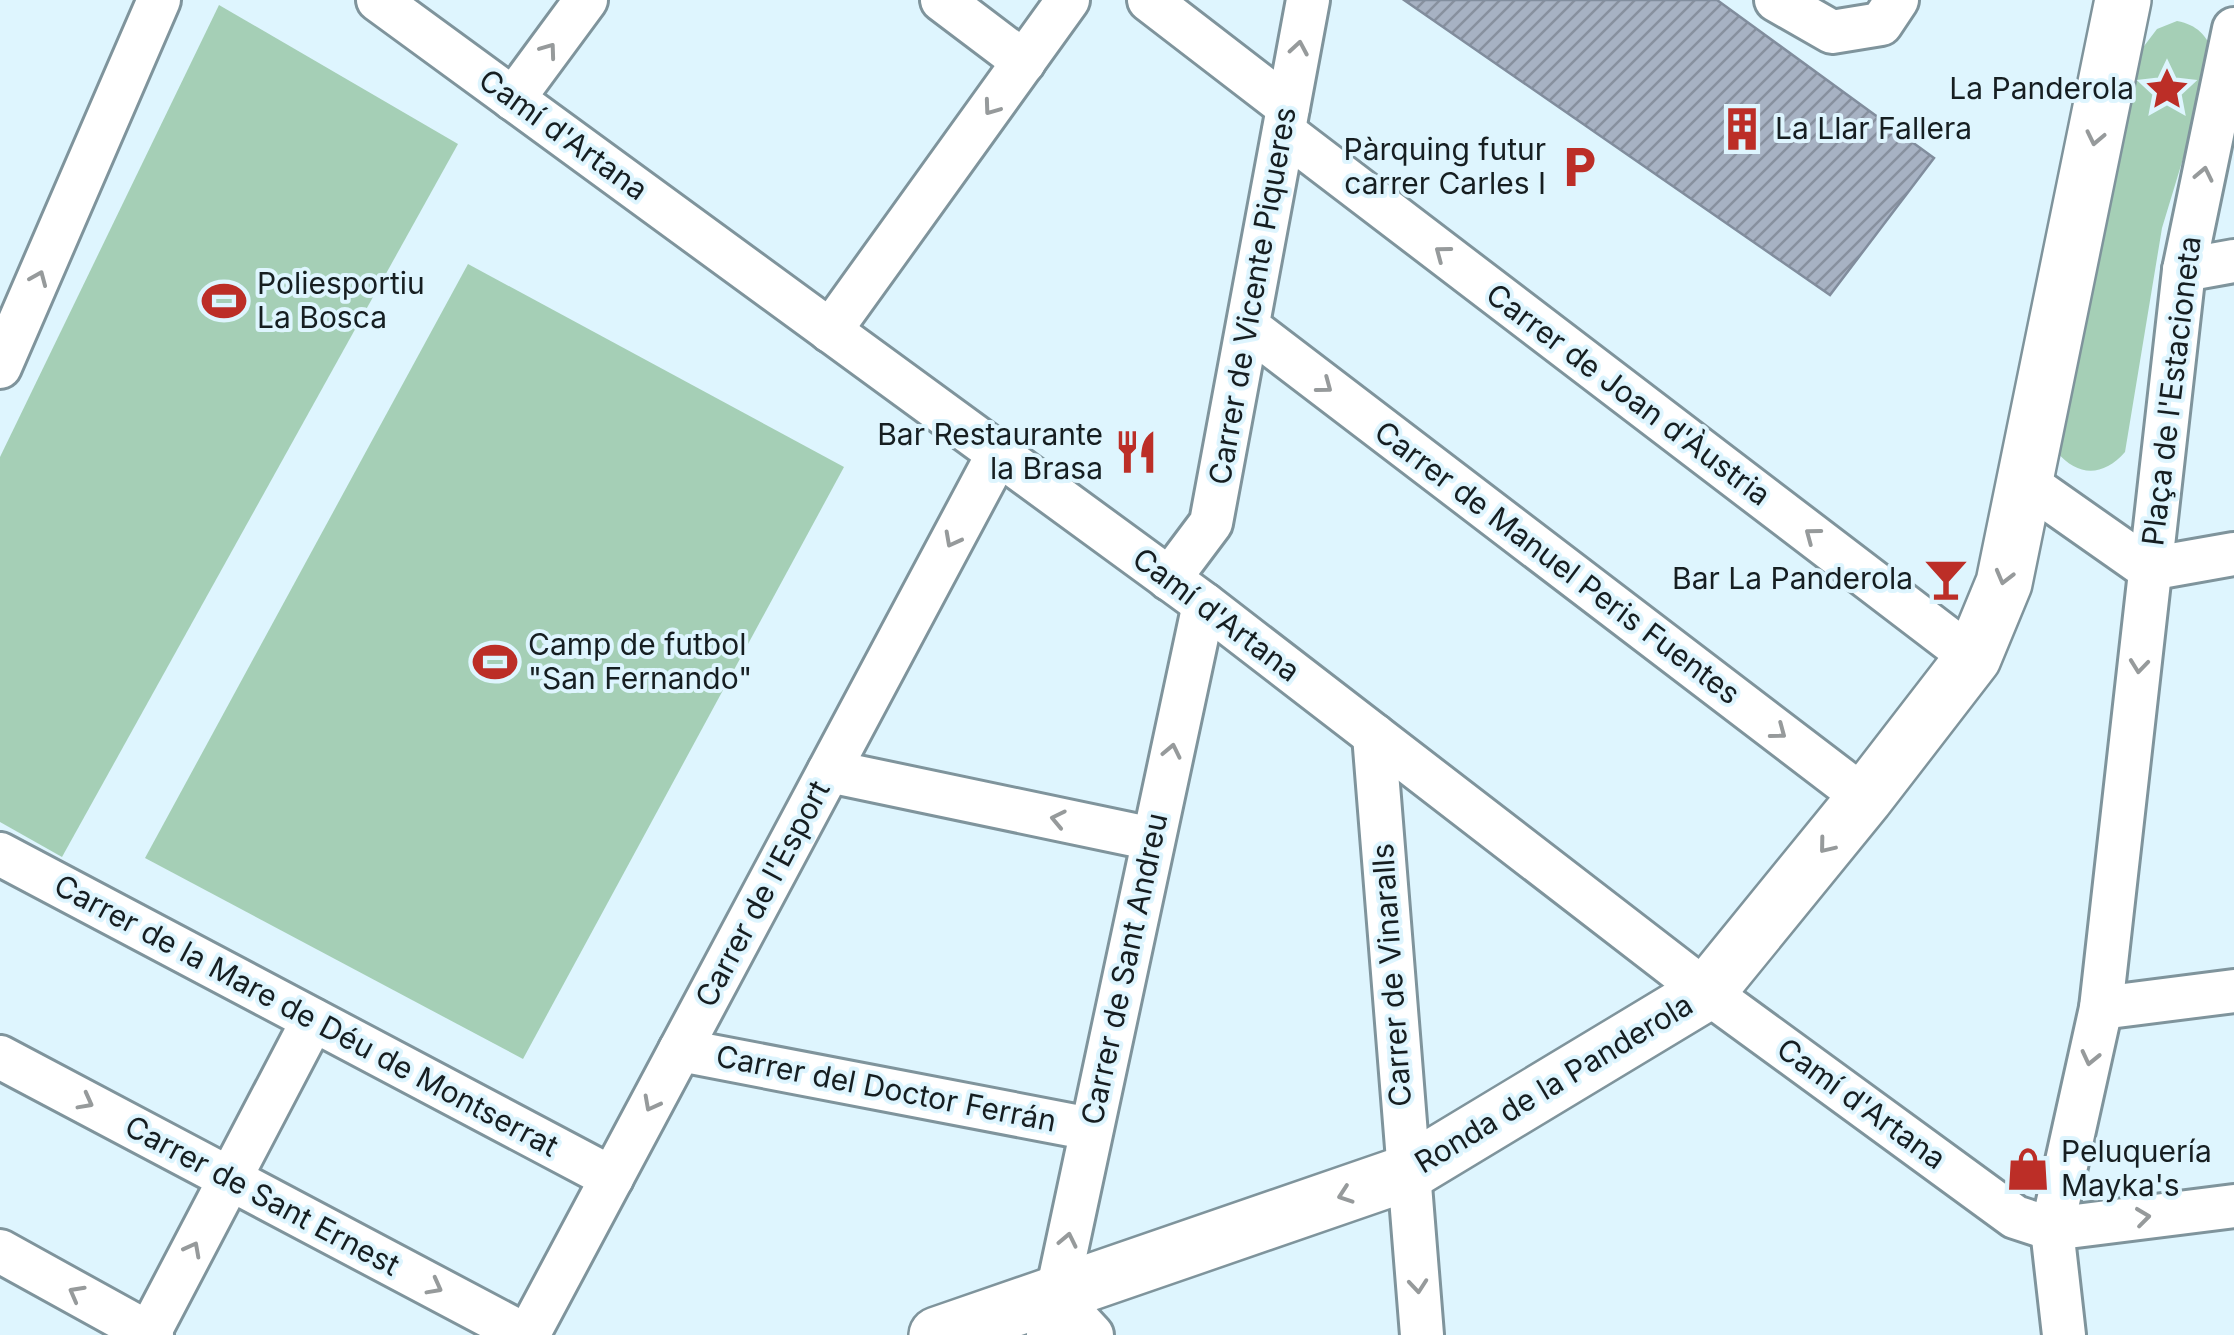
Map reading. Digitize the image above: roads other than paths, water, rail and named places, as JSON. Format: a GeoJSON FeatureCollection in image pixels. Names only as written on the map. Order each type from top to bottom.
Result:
{"type":"FeatureCollection","features":[{"type":"Feature","properties":{"kind":"street"},"geometry":{"type":"LineString","coordinates":[[5,340],[159,0]]}},
{"type":"Feature","properties":{"kind":"street","name":"Camí d'Artana"},"geometry":{"type":"LineString","coordinates":[[378,0],[1204,604],[1707,992],[2014,1217],[2052,1229]]}},
{"type":"Feature","properties":{"kind":"street"},"geometry":{"type":"LineString","coordinates":[[513,99],[586,0]]}},
{"type":"Feature","properties":{"kind":"street"},"geometry":{"type":"LineString","coordinates":[[942,0],[1024,62]]}},
{"type":"Feature","properties":{"kind":"street"},"geometry":{"type":"LineString","coordinates":[[830,331],[1068,0]]}},
{"type":"Feature","properties":{"kind":"street","name":"Carrer de Joan d'Àustria"},"geometry":{"type":"LineString","coordinates":[[1148,0],[1286,120],[1973,658]]}},
{"type":"Feature","properties":{"kind":"street","name":"Carrer de Vicente Piqueres"},"geometry":{"type":"LineString","coordinates":[[1170,579],[1211,523],[1308,0]]}},
{"type":"Feature","properties":{"kind":"street"},"geometry":{"type":"LineString","coordinates":[[1776,0],[1832,32],[1889,12]]}},
{"type":"Feature","properties":{"kind":"street"},"geometry":{"type":"LineString","coordinates":[[2024,482],[2132,3]]}},
{"type":"Feature","properties":{"kind":"street","name":"Plaça de l'Estacioneta"},"geometry":{"type":"LineString","coordinates":[[2024,482],[2149,569],[2184,270],[2234,29]]}},
{"type":"Feature","properties":{"kind":"street"},"geometry":{"type":"LineString","coordinates":[[2184,270],[2234,261]]}},
{"type":"Feature","properties":{"kind":"street","name":"Carrer de Manuel Peris Fuentes"},"geometry":{"type":"LineString","coordinates":[[1248,327],[1865,798]]}},
{"type":"Feature","properties":{"kind":"street","name":"Carrer de l'Esport"},"geometry":{"type":"LineString","coordinates":[[526,1335],[998,454]]}},
{"type":"Feature","properties":{"kind":"street","name":"Ronda de la Panderola"},"geometry":{"type":"LineString","coordinates":[[937,1335],[1065,1322],[1407,1173],[1707,992],[1973,658],[2004,583],[2024,482]]}},
{"type":"Feature","properties":{"kind":"street"},"geometry":{"type":"LineString","coordinates":[[2064,1335],[2052,1229],[2101,1008],[2149,569],[2234,554]]}},
{"type":"Feature","properties":{"kind":"street","name":"Carrer de Sant Andreu"},"geometry":{"type":"LineString","coordinates":[[1065,1322],[1092,1129],[1204,604]]}},
{"type":"Feature","properties":{"kind":"street","name":"Carrer de Vinaralls"},"geometry":{"type":"LineString","coordinates":[[1374,736],[1422,1335]]}},
{"type":"Feature","properties":{"kind":"street"},"geometry":{"type":"LineString","coordinates":[[829,771],[1153,839]]}},
{"type":"Feature","properties":{"kind":"street","name":"Carrer de la Mare de Déu de Montserrat"},"geometry":{"type":"LineString","coordinates":[[0,854],[612,1178]]}},
{"type":"Feature","properties":{"kind":"street"},"geometry":{"type":"LineString","coordinates":[[2101,1008],[2234,991]]}},
{"type":"Feature","properties":{"kind":"street"},"geometry":{"type":"LineString","coordinates":[[0,1252],[150,1334],[313,1020]]}},
{"type":"Feature","properties":{"kind":"street","name":"Carrer del Doctor Ferrán"},"geometry":{"type":"LineString","coordinates":[[680,1050],[1092,1129]]}},
{"type":"Feature","properties":{"kind":"street","name":"Carrer de Sant Ernest"},"geometry":{"type":"LineString","coordinates":[[0,1056],[526,1335]]}},
{"type":"Feature","properties":{"kind":"street"},"geometry":{"type":"LineString","coordinates":[[2052,1229],[2234,1206]]}},
{"type":"Feature","properties":{"kind":"place","name":"La Panderola"},"geometry":{"type":"Point","coordinates":[2167,89]}},
{"type":"Feature","properties":{"kind":"place","name":"La Llar Fallera"},"geometry":{"type":"Point","coordinates":[1742,129]}},
{"type":"Feature","properties":{"kind":"place","name":"Pàrquing futur carrer Carles I"},"geometry":{"type":"Point","coordinates":[1579,167]}},
{"type":"Feature","properties":{"kind":"place","name":"Poliesportiu La Bosca"},"geometry":{"type":"Point","coordinates":[224,301]}},
{"type":"Feature","properties":{"kind":"place","name":"Bar Restaurante la Brasa"},"geometry":{"type":"Point","coordinates":[1136,452]}},
{"type":"Feature","properties":{"kind":"place","name":"Bar La Panderola"},"geometry":{"type":"Point","coordinates":[1946,579]}},
{"type":"Feature","properties":{"kind":"place","name":"Camp de futbol \"San Fernando\""},"geometry":{"type":"Point","coordinates":[495,662]}},
{"type":"Feature","properties":{"kind":"place","name":"Peluquería Mayka's"},"geometry":{"type":"Point","coordinates":[2028,1169]}}]}
